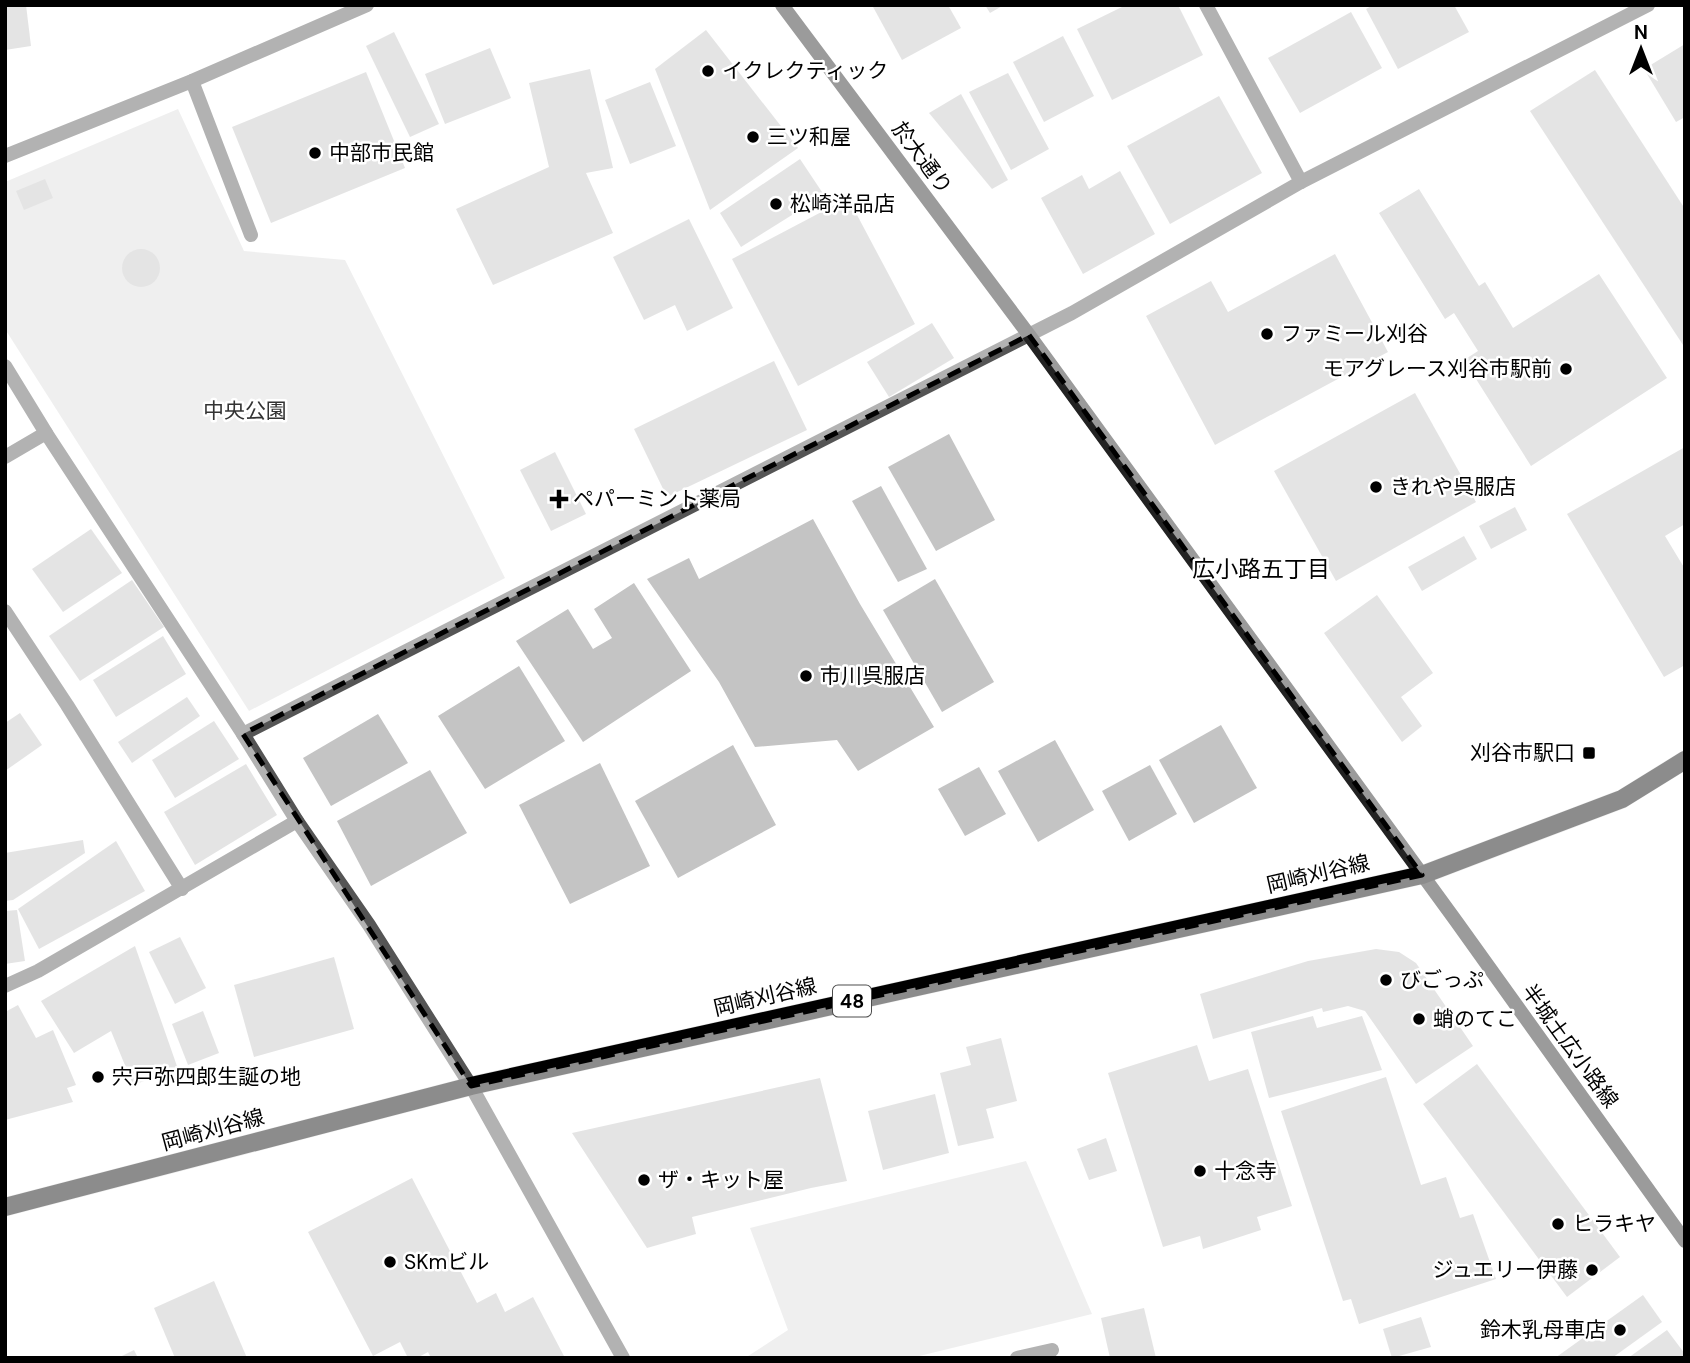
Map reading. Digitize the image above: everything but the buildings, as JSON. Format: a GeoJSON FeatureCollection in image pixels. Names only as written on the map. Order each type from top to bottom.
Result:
{"type":"FeatureCollection","features":[{"type":"Feature","properties":{"kind":"main road","name":"岡崎刈谷線"},"geometry":{"type":"LineString","coordinates":[[5,1207],[471,1086],[1422,875],[1622,799],[1685,761]]}},
{"type":"Feature","properties":{"kind":"street"},"geometry":{"type":"LineString","coordinates":[[5,156],[192,81],[367,5]]}},
{"type":"Feature","properties":{"kind":"street","name":"於大通り"},"geometry":{"type":"LineString","coordinates":[[782,5],[1029,335],[1422,875]]}},
{"type":"Feature","properties":{"kind":"street"},"geometry":{"type":"LineString","coordinates":[[1206,5],[1301,182]]}},
{"type":"Feature","properties":{"kind":"street"},"geometry":{"type":"LineString","coordinates":[[243,734],[1072,313],[1301,182],[1648,5]]}},
{"type":"Feature","properties":{"kind":"street"},"geometry":{"type":"LineString","coordinates":[[192,81],[251,235]]}},
{"type":"Feature","properties":{"kind":"street"},"geometry":{"type":"LineString","coordinates":[[5,366],[471,1086],[623,1358]]}},
{"type":"Feature","properties":{"kind":"street"},"geometry":{"type":"LineString","coordinates":[[5,457],[47,433]]}},
{"type":"Feature","properties":{"kind":"street"},"geometry":{"type":"LineString","coordinates":[[5,611],[182,889]]}},
{"type":"Feature","properties":{"kind":"street"},"geometry":{"type":"LineString","coordinates":[[5,986],[38,971],[297,821]]}},
{"type":"Feature","properties":{"kind":"street","name":"半城土広小路線"},"geometry":{"type":"LineString","coordinates":[[1422,875],[1685,1241]]}},
{"type":"Feature","properties":{"kind":"street"},"geometry":{"type":"LineString","coordinates":[[1017,1358],[1052,1350]]}},
{"type":"Feature","properties":{"kind":"highlighted area"},"geometry":{"type":"Polygon","coordinates":[[[1029,335],[1422,875],[1374,885],[471,1086],[243,734],[1029,335]]]}},
{"type":"Feature","properties":{"kind":"green space","name":"中央公園"},"geometry":{"type":"Polygon","coordinates":[[[178,109],[244,251],[345,260],[505,578],[249,711],[5,329],[5,182],[178,109]]]}},
{"type":"Feature","properties":{"kind":"green space"},"geometry":{"type":"Polygon","coordinates":[[[1026,1161],[1092,1314],[911,1358],[745,1358],[788,1330],[750,1228],[1026,1161]]]}},
{"type":"Feature","properties":{"kind":"place","name":"イクレクティック"},"geometry":{"type":"Point","coordinates":[708,71]}},
{"type":"Feature","properties":{"kind":"place","name":"三ツ和屋"},"geometry":{"type":"Point","coordinates":[753,137]}},
{"type":"Feature","properties":{"kind":"place","name":"中部市民館"},"geometry":{"type":"Point","coordinates":[315,153]}},
{"type":"Feature","properties":{"kind":"place","name":"松崎洋品店"},"geometry":{"type":"Point","coordinates":[776,204]}},
{"type":"Feature","properties":{"kind":"place","name":"ファミール刈谷"},"geometry":{"type":"Point","coordinates":[1267,334]}},
{"type":"Feature","properties":{"kind":"place","name":"モアグレース刈谷市駅前"},"geometry":{"type":"Point","coordinates":[1566,369]}},
{"type":"Feature","properties":{"kind":"place","name":"きれや呉服店"},"geometry":{"type":"Point","coordinates":[1376,487]}},
{"type":"Feature","properties":{"kind":"place","name":"ペパーミント薬局"},"geometry":{"type":"Point","coordinates":[559,499]}},
{"type":"Feature","properties":{"kind":"place","name":"市川呉服店"},"geometry":{"type":"Point","coordinates":[806,676]}},
{"type":"Feature","properties":{"kind":"place","name":"刈谷市駅口"},"geometry":{"type":"Point","coordinates":[1589,753]}},
{"type":"Feature","properties":{"kind":"place","name":"びごっぷ"},"geometry":{"type":"Point","coordinates":[1386,980]}},
{"type":"Feature","properties":{"kind":"place","name":"蛸のてこ"},"geometry":{"type":"Point","coordinates":[1419,1019]}},
{"type":"Feature","properties":{"kind":"place","name":"宍戸弥四郎生誕の地"},"geometry":{"type":"Point","coordinates":[98,1077]}},
{"type":"Feature","properties":{"kind":"place","name":"十念寺"},"geometry":{"type":"Point","coordinates":[1200,1171]}},
{"type":"Feature","properties":{"kind":"place","name":"ザ・キット屋"},"geometry":{"type":"Point","coordinates":[644,1180]}},
{"type":"Feature","properties":{"kind":"place","name":"ヒラキヤ"},"geometry":{"type":"Point","coordinates":[1558,1224]}},
{"type":"Feature","properties":{"kind":"place","name":"SKmビル"},"geometry":{"type":"Point","coordinates":[390,1262]}},
{"type":"Feature","properties":{"kind":"place","name":"ジュエリー伊藤"},"geometry":{"type":"Point","coordinates":[1592,1270]}},
{"type":"Feature","properties":{"kind":"place","name":"鈴木乳母車店"},"geometry":{"type":"Point","coordinates":[1620,1330]}},
{"type":"Feature","properties":{"kind":"district","name":"広小路五丁目"},"geometry":{"type":"Point","coordinates":[1261,569]}}]}
